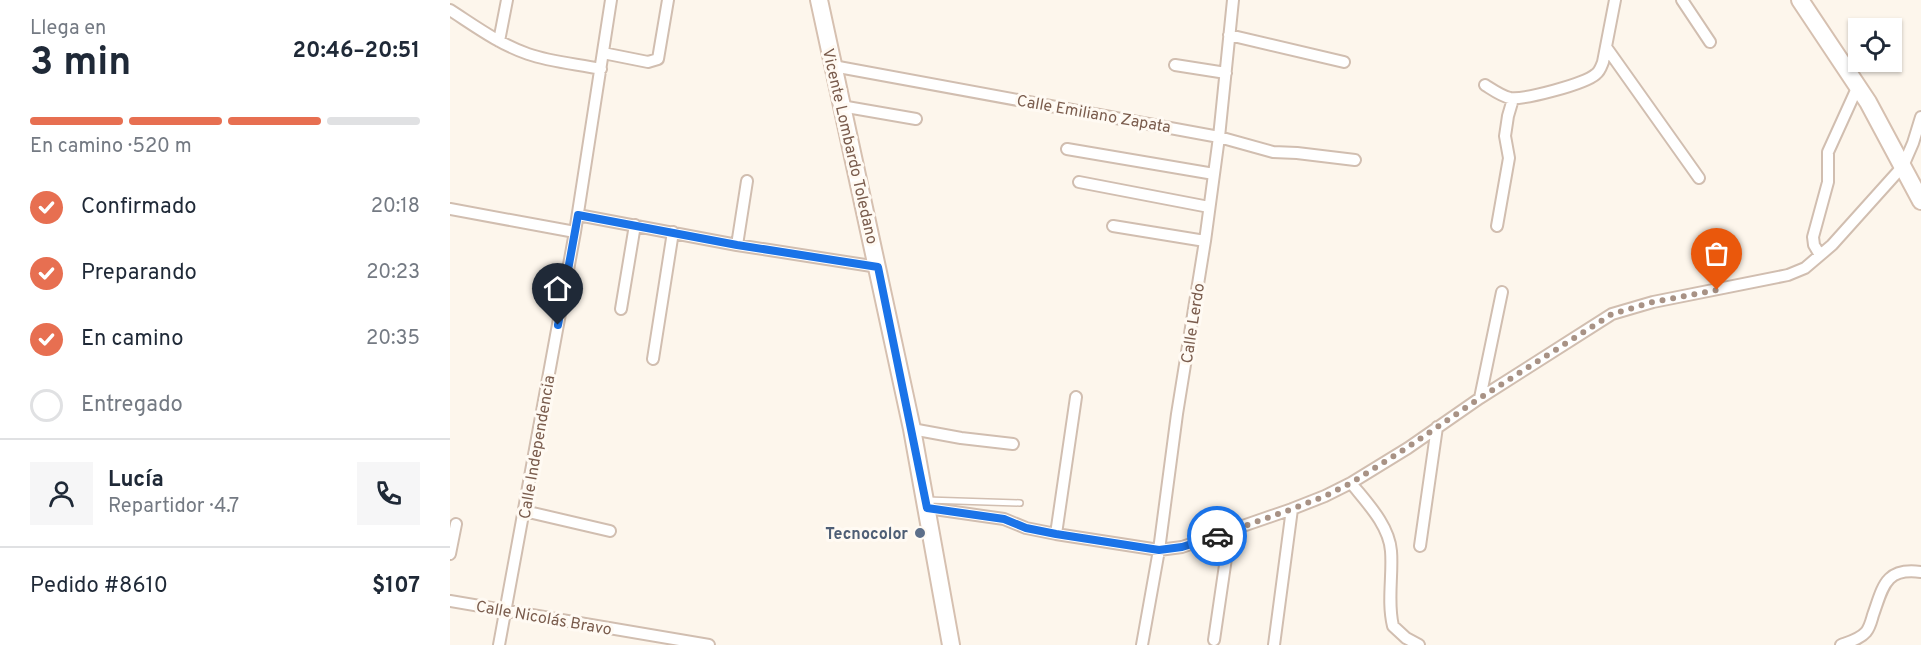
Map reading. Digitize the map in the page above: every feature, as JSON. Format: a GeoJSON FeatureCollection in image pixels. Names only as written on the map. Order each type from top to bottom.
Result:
{"type":"FeatureCollection","features":[{"type":"Feature","properties":{"kind":"main road","name":"Vicente Lombardo Toledano"},"geometry":{"type":"LineString","coordinates":[[819,0],[912,429],[951,645]]}},
{"type":"Feature","properties":{"kind":"main road"},"geometry":{"type":"LineString","coordinates":[[1800,0],[1858,86],[1903,166],[1916,183],[1921,201]]}},
{"type":"Feature","properties":{"kind":"street"},"geometry":{"type":"LineString","coordinates":[[498,41],[507,0]]}},
{"type":"Feature","properties":{"kind":"street","name":"Calle Independencia"},"geometry":{"type":"LineString","coordinates":[[499,645],[578,215],[611,0]]}},
{"type":"Feature","properties":{"kind":"street"},"geometry":{"type":"LineString","coordinates":[[603,52],[648,62],[658,59],[669,0]]}},
{"type":"Feature","properties":{"kind":"street","name":"Calle Lerdo"},"geometry":{"type":"LineString","coordinates":[[1142,645],[1159,550],[1177,414],[1205,241],[1219,137],[1233,0]]}},
{"type":"Feature","properties":{"kind":"street"},"geometry":{"type":"LineString","coordinates":[[1485,85],[1513,99],[1572,86],[1591,78],[1600,69],[1614,0]]}},
{"type":"Feature","properties":{"kind":"street"},"geometry":{"type":"LineString","coordinates":[[1682,0],[1710,42]]}},
{"type":"Feature","properties":{"kind":"street"},"geometry":{"type":"LineString","coordinates":[[450,10],[498,41],[521,52],[601,69]]}},
{"type":"Feature","properties":{"kind":"street"},"geometry":{"type":"LineString","coordinates":[[1229,35],[1344,62]]}},
{"type":"Feature","properties":{"kind":"street"},"geometry":{"type":"LineString","coordinates":[[1606,47],[1699,178]]}},
{"type":"Feature","properties":{"kind":"street"},"geometry":{"type":"LineString","coordinates":[[1175,65],[1226,73]]}},
{"type":"Feature","properties":{"kind":"street","name":"Calle Emiliano Zapata"},"geometry":{"type":"LineString","coordinates":[[833,66],[1219,137],[1273,152],[1355,160]]}},
{"type":"Feature","properties":{"kind":"street"},"geometry":{"type":"LineString","coordinates":[[1820,255],[1814,245],[1813,237],[1828,182],[1828,152],[1858,86]]}},
{"type":"Feature","properties":{"kind":"street"},"geometry":{"type":"LineString","coordinates":[[1497,226],[1509,158],[1505,136],[1513,99]]}},
{"type":"Feature","properties":{"kind":"street"},"geometry":{"type":"LineString","coordinates":[[842,106],[916,120]]}},
{"type":"Feature","properties":{"kind":"street"},"geometry":{"type":"LineString","coordinates":[[926,504],[1004,519],[1026,528],[1056,534],[1159,550],[1182,547],[1292,509],[1351,483],[1612,314],[1653,302],[1788,275],[1805,268],[1832,245],[1903,166],[1921,117]]}},
{"type":"Feature","properties":{"kind":"street"},"geometry":{"type":"LineString","coordinates":[[1067,149],[1214,174]]}},
{"type":"Feature","properties":{"kind":"street"},"geometry":{"type":"LineString","coordinates":[[737,245],[747,181]]}},
{"type":"Feature","properties":{"kind":"street"},"geometry":{"type":"LineString","coordinates":[[1079,182],[1209,207]]}},
{"type":"Feature","properties":{"kind":"street"},"geometry":{"type":"LineString","coordinates":[[450,208],[575,232]]}},
{"type":"Feature","properties":{"kind":"street"},"geometry":{"type":"LineString","coordinates":[[578,215],[737,245],[878,267]]}},
{"type":"Feature","properties":{"kind":"street"},"geometry":{"type":"LineString","coordinates":[[621,309],[635,225]]}},
{"type":"Feature","properties":{"kind":"street"},"geometry":{"type":"LineString","coordinates":[[1113,226],[1205,241]]}},
{"type":"Feature","properties":{"kind":"street"},"geometry":{"type":"LineString","coordinates":[[652,358],[673,232]]}},
{"type":"Feature","properties":{"kind":"street"},"geometry":{"type":"LineString","coordinates":[[1480,398],[1502,292]]}},
{"type":"Feature","properties":{"kind":"street"},"geometry":{"type":"LineString","coordinates":[[1056,534],[1076,397]]}},
{"type":"Feature","properties":{"kind":"street"},"geometry":{"type":"LineString","coordinates":[[1420,546],[1437,427]]}},
{"type":"Feature","properties":{"kind":"street"},"geometry":{"type":"LineString","coordinates":[[912,429],[1013,444]]}},
{"type":"Feature","properties":{"kind":"street"},"geometry":{"type":"LineString","coordinates":[[1351,483],[1376,514],[1385,530],[1391,549],[1393,626],[1406,638],[1419,645]]}},
{"type":"Feature","properties":{"kind":"street"},"geometry":{"type":"LineString","coordinates":[[1274,645],[1292,509]]}},
{"type":"Feature","properties":{"kind":"street"},"geometry":{"type":"LineString","coordinates":[[524,511],[610,531]]}},
{"type":"Feature","properties":{"kind":"street"},"geometry":{"type":"LineString","coordinates":[[450,554],[456,524]]}},
{"type":"Feature","properties":{"kind":"street"},"geometry":{"type":"LineString","coordinates":[[1214,640],[1230,531]]}},
{"type":"Feature","properties":{"kind":"street"},"geometry":{"type":"LineString","coordinates":[[1841,645],[1863,635],[1869,628],[1883,587],[1897,572],[1906,570],[1921,572]]}},
{"type":"Feature","properties":{"kind":"street","name":"Calle Nicolás Bravo"},"geometry":{"type":"LineString","coordinates":[[450,601],[709,645]]}},
{"type":"Feature","properties":{"kind":"lane"},"geometry":{"type":"LineString","coordinates":[[926,504],[1020,503]]}},
{"type":"Feature","properties":{"kind":"way so far"},"geometry":{"type":"LineString","coordinates":[[1217,536],[1325,496],[1351,483],[1612,314],[1653,302],[1717,290]]}},
{"type":"Feature","properties":{"kind":"place","name":"Tecnocolor"},"geometry":{"type":"Point","coordinates":[920,533]}},
{"type":"Feature","properties":{"kind":"route"},"geometry":{"type":"LineString","coordinates":[[558,325],[578,215],[737,245],[878,267],[927,508],[1004,519],[1026,528],[1056,534],[1159,550],[1182,547],[1217,536]]}}]}
